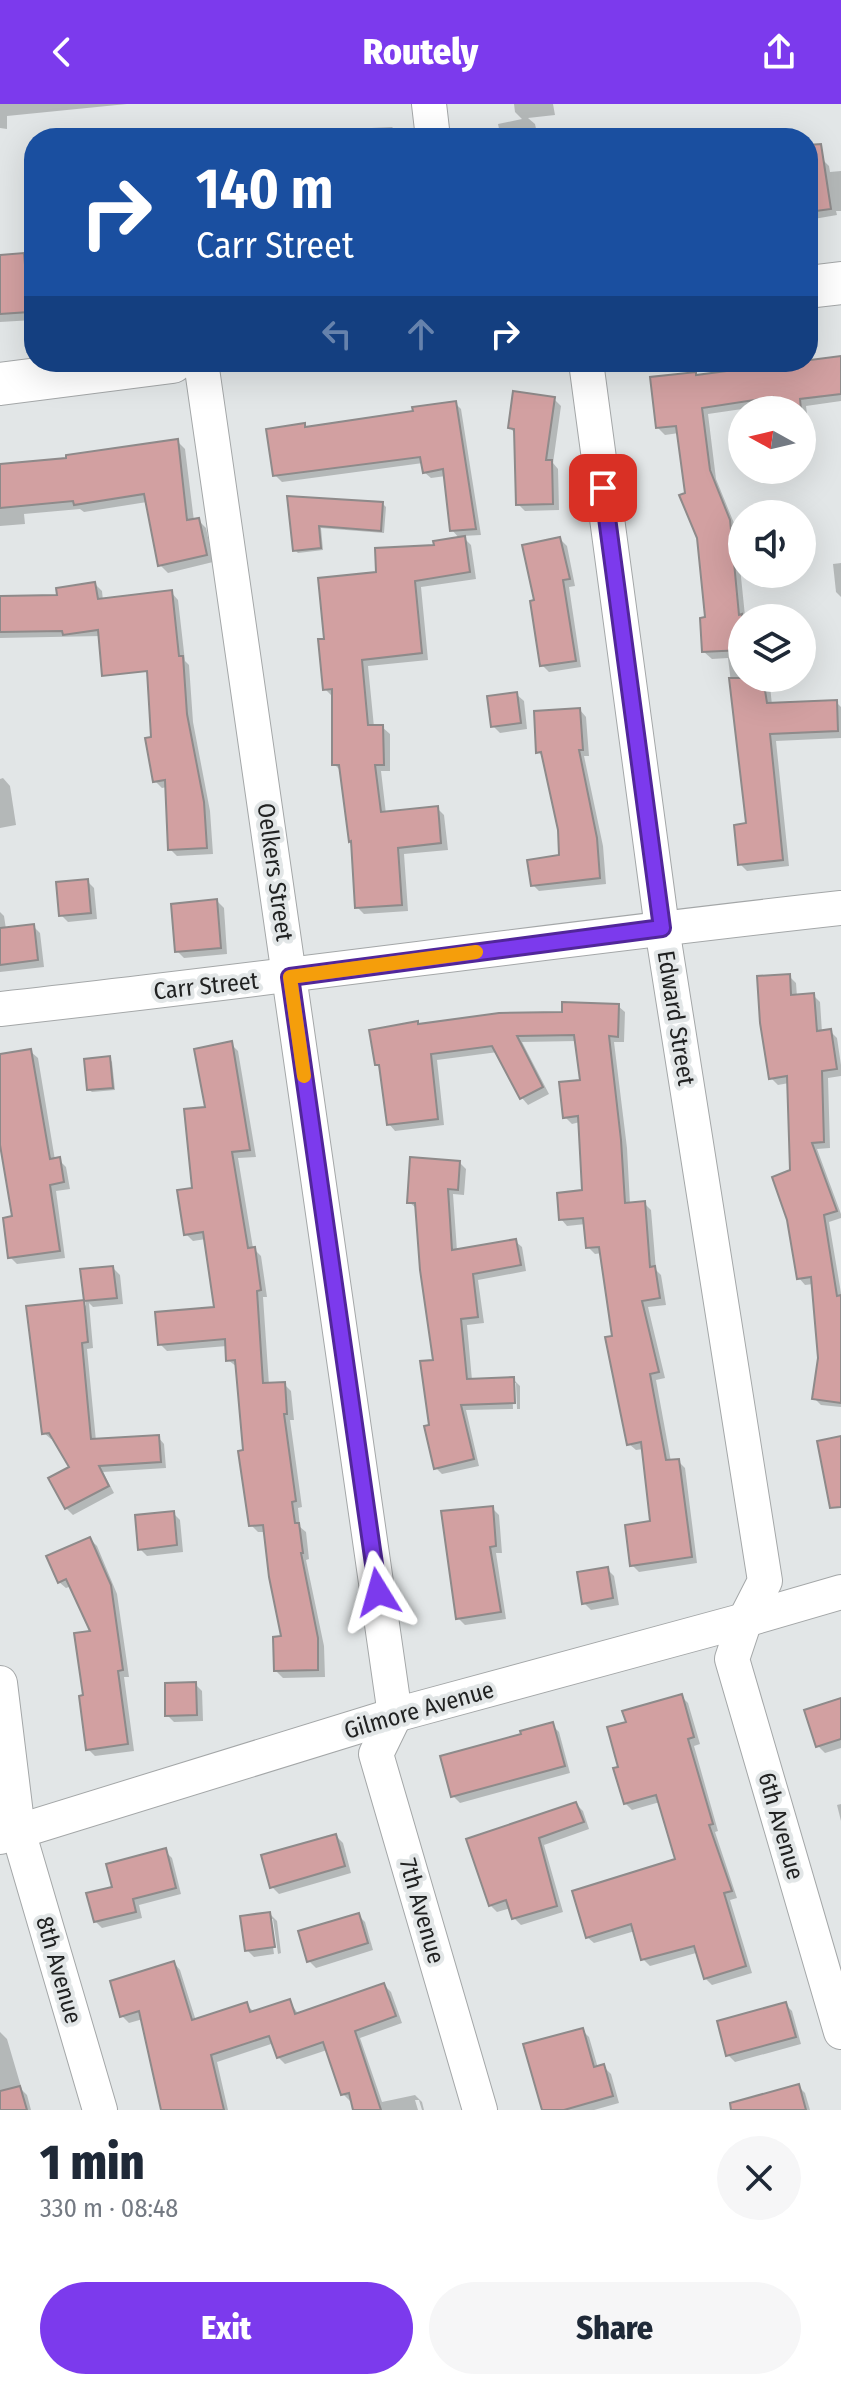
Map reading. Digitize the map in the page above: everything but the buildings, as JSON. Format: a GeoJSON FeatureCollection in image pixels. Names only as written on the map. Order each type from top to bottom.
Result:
{"type":"FeatureCollection","features":[{"type":"Feature","properties":{"kind":"street"},"geometry":{"type":"LineString","coordinates":[[429,104],[432,128]]}},
{"type":"Feature","properties":{"kind":"street"},"geometry":{"type":"LineString","coordinates":[[818,286],[841,283]]}},
{"type":"Feature","properties":{"kind":"street"},"geometry":{"type":"LineString","coordinates":[[0,384],[94,372]]}},
{"type":"Feature","properties":{"kind":"street","name":"Oelkers Street"},"geometry":{"type":"LineString","coordinates":[[202,372],[395,1715]]}},
{"type":"Feature","properties":{"kind":"street","name":"Edward Street"},"geometry":{"type":"LineString","coordinates":[[587,372],[662,928],[765,1581],[745,1620]]}},
{"type":"Feature","properties":{"kind":"street","name":"Carr Street"},"geometry":{"type":"LineString","coordinates":[[0,1009],[290,977],[841,908]]}},
{"type":"Feature","properties":{"kind":"street","name":"Gilmore Avenue"},"geometry":{"type":"LineString","coordinates":[[9,1834],[395,1715],[841,1592]]}},
{"type":"Feature","properties":{"kind":"street","name":"6th Avenue"},"geometry":{"type":"LineString","coordinates":[[745,1620],[732,1659],[841,2032]]}},
{"type":"Feature","properties":{"kind":"street","name":"8th Avenue"},"geometry":{"type":"LineString","coordinates":[[0,1683],[9,1834],[100,2110]]}},
{"type":"Feature","properties":{"kind":"street","name":"7th Avenue"},"geometry":{"type":"LineString","coordinates":[[395,1715],[376,1754],[480,2110]]}},
{"type":"Feature","properties":{"kind":"slow traffic"},"geometry":{"type":"LineString","coordinates":[[304,1076],[290,977],[476,952]]}},
{"type":"Feature","properties":{"kind":"route"},"geometry":{"type":"LineString","coordinates":[[378,1592],[290,977],[662,928],[603,488]]}}]}
